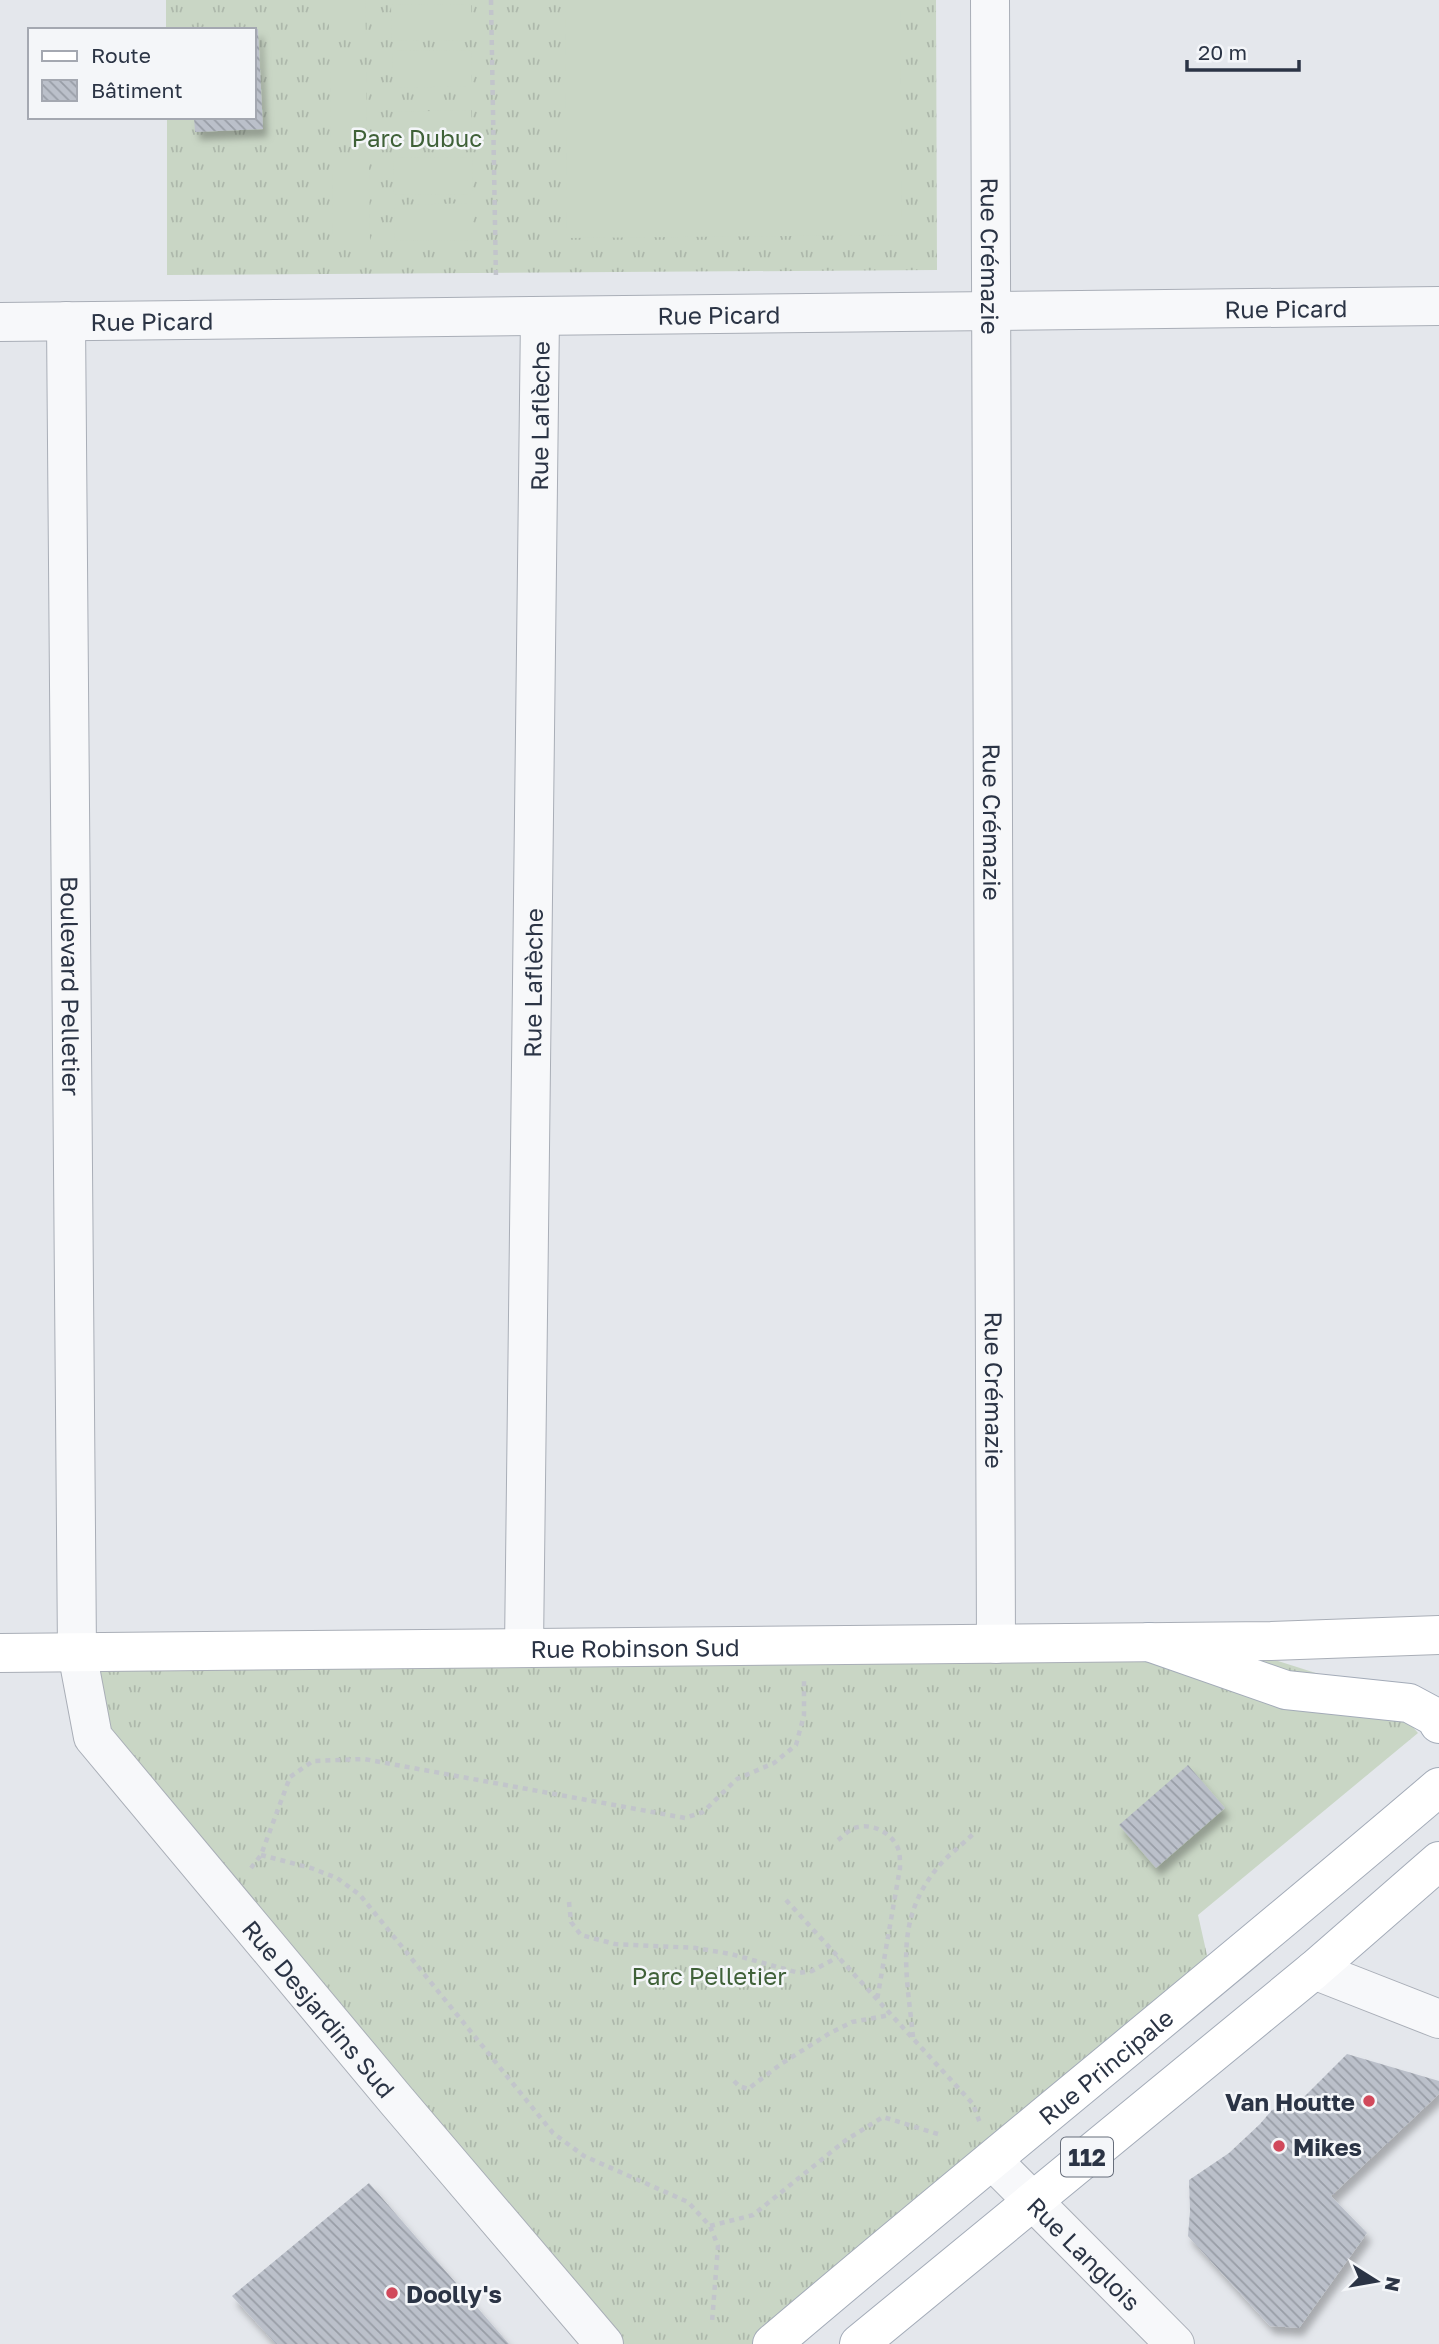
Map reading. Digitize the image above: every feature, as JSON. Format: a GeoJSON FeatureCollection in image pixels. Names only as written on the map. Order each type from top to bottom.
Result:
{"type":"FeatureCollection","features":[{"type":"Feature","properties":{"kind":"main road","name":"Rue Robinson Sud"},"geometry":{"type":"LineString","coordinates":[[0,1653],[1271,1641],[1439,1635]]}},
{"type":"Feature","properties":{"kind":"main road","name":"Rue Robinson Sud"},"geometry":{"type":"LineString","coordinates":[[1271,1641],[1439,1654]]}},
{"type":"Feature","properties":{"kind":"main road"},"geometry":{"type":"LineString","coordinates":[[1149,1642],[1286,1690],[1409,1703],[1434,1717],[1439,1724]]}},
{"type":"Feature","properties":{"kind":"main road"},"geometry":{"type":"LineString","coordinates":[[1431,1793],[1439,1760]]}},
{"type":"Feature","properties":{"kind":"main road","name":"Rue Principale"},"geometry":{"type":"LineString","coordinates":[[772,2344],[1431,1793]]}},
{"type":"Feature","properties":{"kind":"main road","name":"112"},"geometry":{"type":"LineString","coordinates":[[859,2344],[1314,1970],[1439,1861]]}},
{"type":"Feature","properties":{"kind":"street","name":"Rue Crémazie"},"geometry":{"type":"LineString","coordinates":[[989,0],[996,1644]]}},
{"type":"Feature","properties":{"kind":"street","name":"Rue Picard"},"geometry":{"type":"LineString","coordinates":[[0,322],[1439,306]]}},
{"type":"Feature","properties":{"kind":"street","name":"Rue Laflèche"},"geometry":{"type":"LineString","coordinates":[[524,1648],[540,316]]}},
{"type":"Feature","properties":{"kind":"street","name":"Boulevard Pelletier"},"geometry":{"type":"LineString","coordinates":[[66,321],[77,1652]]}},
{"type":"Feature","properties":{"kind":"street","name":"Rue Desjardins Sud"},"geometry":{"type":"LineString","coordinates":[[77,1652],[93,1737],[387,2090],[604,2344]]}},
{"type":"Feature","properties":{"kind":"street"},"geometry":{"type":"LineString","coordinates":[[1314,1970],[1439,2019]]}},
{"type":"Feature","properties":{"kind":"street","name":"Rue Langlois"},"geometry":{"type":"LineString","coordinates":[[993,2161],[1175,2344]]}},
{"type":"Feature","properties":{"kind":"path"},"geometry":{"type":"LineString","coordinates":[[491,0],[497,317]]}},
{"type":"Feature","properties":{"kind":"path"},"geometry":{"type":"LineString","coordinates":[[712,2322],[719,2246],[710,2225],[688,2202],[584,2156],[553,2133],[360,1895],[337,1878],[261,1855],[290,1777],[313,1760],[364,1759],[685,1818],[703,1812],[737,1779],[774,1763],[796,1745],[804,1715],[805,1645]]}},
{"type":"Feature","properties":{"kind":"path"},"geometry":{"type":"LineString","coordinates":[[838,1840],[853,1829],[867,1826],[878,1828],[892,1838],[899,1852],[900,1868],[877,2000]]}},
{"type":"Feature","properties":{"kind":"path"},"geometry":{"type":"LineString","coordinates":[[913,2038],[905,1948],[908,1920],[937,1868],[973,1834]]}},
{"type":"Feature","properties":{"kind":"path"},"geometry":{"type":"LineString","coordinates":[[786,1900],[973,2104],[993,2161]]}},
{"type":"Feature","properties":{"kind":"path"},"geometry":{"type":"LineString","coordinates":[[569,1902],[571,1922],[581,1935],[615,1944],[696,1948],[799,1973],[812,1971],[838,1957]]}},
{"type":"Feature","properties":{"kind":"path"},"geometry":{"type":"LineString","coordinates":[[734,2081],[748,2089],[830,2033],[852,2022],[891,2014]]}},
{"type":"Feature","properties":{"kind":"path"},"geometry":{"type":"LineString","coordinates":[[710,2225],[753,2215],[846,2140],[883,2117],[938,2134]]}},
{"type":"Feature","properties":{"kind":"green space","name":"Parc Dubuc"},"geometry":{"type":"Polygon","coordinates":[[[166,0],[936,0],[937,270],[167,275],[167,119],[256,119],[256,28],[166,28],[166,0]]]}},
{"type":"Feature","properties":{"kind":"green space"},"geometry":{"type":"Polygon","coordinates":[[[329,0],[365,0],[366,37],[329,37],[329,0]]]}},
{"type":"Feature","properties":{"kind":"green space"},"geometry":{"type":"Polygon","coordinates":[[[565,0],[900,0],[902,235],[567,238],[565,0]]]}},
{"type":"Feature","properties":{"kind":"green space"},"geometry":{"type":"Polygon","coordinates":[[[471,4],[471,40],[392,41],[391,5],[471,4]]]}},
{"type":"Feature","properties":{"kind":"green space"},"geometry":{"type":"Polygon","coordinates":[[[471,50],[472,86],[393,88],[392,51],[471,50]]]}},
{"type":"Feature","properties":{"kind":"green space"},"geometry":{"type":"Polygon","coordinates":[[[330,65],[366,65],[367,144],[331,144],[330,65]]]}},
{"type":"Feature","properties":{"kind":"green space"},"geometry":{"type":"Polygon","coordinates":[[[471,110],[472,147],[393,148],[393,112],[471,110]]]}},
{"type":"Feature","properties":{"kind":"green space"},"geometry":{"type":"Polygon","coordinates":[[[472,157],[473,194],[394,195],[393,158],[472,157]]]}},
{"type":"Feature","properties":{"kind":"green space"},"geometry":{"type":"Polygon","coordinates":[[[332,162],[369,162],[370,241],[333,241],[332,162]]]}},
{"type":"Feature","properties":{"kind":"green space"},"geometry":{"type":"Polygon","coordinates":[[[473,203],[473,240],[395,241],[394,205],[473,203]]]}},
{"type":"Feature","properties":{"kind":"green space","name":"Parc Pelletier"},"geometry":{"type":"Polygon","coordinates":[[[77,1652],[1278,1661],[1385,1695],[1418,1733],[1198,1915],[1209,1964],[770,2344],[604,2344],[93,1737],[77,1652]]]}},
{"type":"Feature","properties":{"kind":"building"},"geometry":{"type":"Polygon","coordinates":[[[258,29],[263,129],[195,132],[194,119],[256,119],[258,29]]]}},
{"type":"Feature","properties":{"kind":"building"},"geometry":{"type":"Polygon","coordinates":[[[1188,1765],[1225,1808],[1156,1868],[1119,1825],[1188,1765]]]}},
{"type":"Feature","properties":{"kind":"building"},"geometry":{"type":"Polygon","coordinates":[[[1347,2054],[1439,2081],[1439,2094],[1331,2196],[1367,2233],[1299,2328],[1270,2326],[1188,2236],[1189,2180],[1229,2153],[1272,2110],[1289,2106],[1306,2095],[1347,2054]]]}},
{"type":"Feature","properties":{"kind":"building"},"geometry":{"type":"Polygon","coordinates":[[[369,2183],[509,2344],[276,2344],[232,2296],[369,2183]]]}},
{"type":"Feature","properties":{"kind":"place","name":"Van Houtte"},"geometry":{"type":"Point","coordinates":[1369,2101]}},
{"type":"Feature","properties":{"kind":"place","name":"Mikes"},"geometry":{"type":"Point","coordinates":[1279,2146]}},
{"type":"Feature","properties":{"kind":"place","name":"Doolly's"},"geometry":{"type":"Point","coordinates":[392,2293]}}]}
